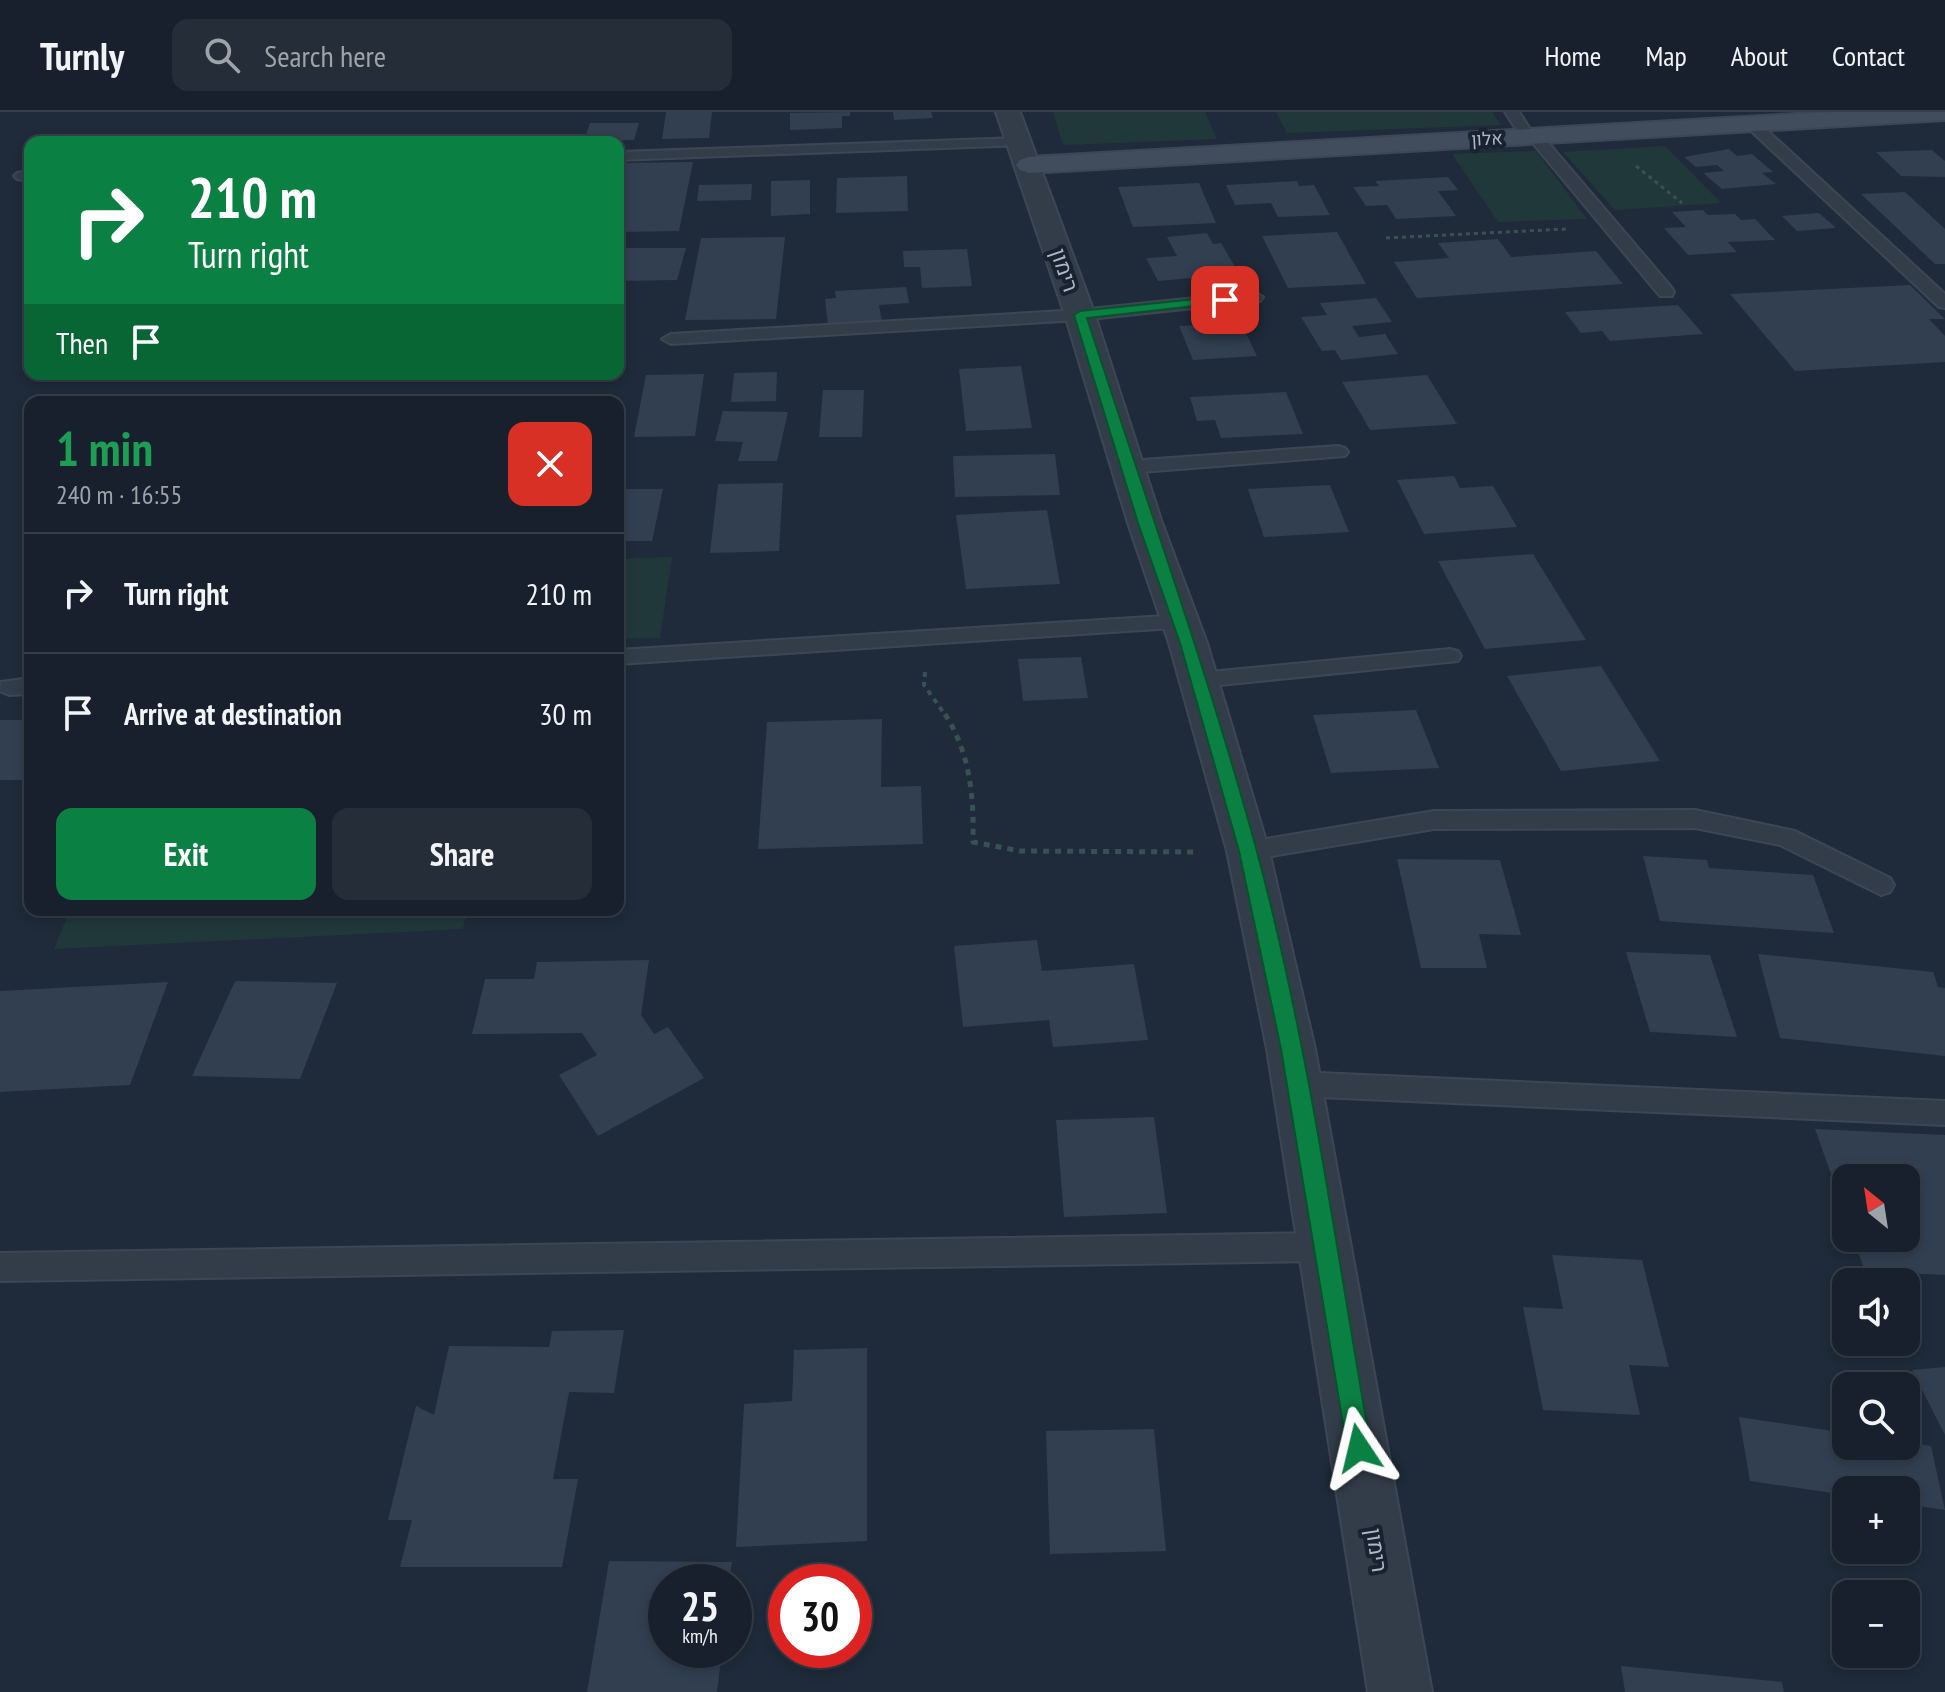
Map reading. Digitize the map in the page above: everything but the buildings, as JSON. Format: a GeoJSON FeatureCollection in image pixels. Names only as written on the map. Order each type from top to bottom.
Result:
{"type":"FeatureCollection","features":[{"type":"Feature","properties":{"kind":"street","name":"אלון"},"geometry":{"type":"LineString","coordinates":[[1019,140],[1532,136],[1945,113]]}},
{"type":"Feature","properties":{"kind":"street","name":"רימון"},"geometry":{"type":"LineString","coordinates":[[1019,140],[1181,622],[1248,851],[1297,1084],[1400,1692]]}},
{"type":"Feature","properties":{"kind":"lane"},"geometry":{"type":"LineString","coordinates":[[1512,112],[1666,292]]}},
{"type":"Feature","properties":{"kind":"lane"},"geometry":{"type":"LineString","coordinates":[[1752,124],[1945,303]]}},
{"type":"Feature","properties":{"kind":"lane"},"geometry":{"type":"LineString","coordinates":[[624,156],[1019,140]]}},
{"type":"Feature","properties":{"kind":"lane"},"geometry":{"type":"LineString","coordinates":[[671,339],[1080,315],[1254,297]]}},
{"type":"Feature","properties":{"kind":"lane"},"geometry":{"type":"LineString","coordinates":[[1128,467],[1338,452]]}},
{"type":"Feature","properties":{"kind":"lane"},"geometry":{"type":"LineString","coordinates":[[624,657],[1181,622]]}},
{"type":"Feature","properties":{"kind":"lane"},"geometry":{"type":"LineString","coordinates":[[1199,680],[1450,656]]}},
{"type":"Feature","properties":{"kind":"lane"},"geometry":{"type":"LineString","coordinates":[[1248,851],[1434,820],[1695,819],[1786,837],[1881,885]]}},
{"type":"Feature","properties":{"kind":"lane"},"geometry":{"type":"LineString","coordinates":[[1297,1084],[1945,1113]]}},
{"type":"Feature","properties":{"kind":"lane"},"geometry":{"type":"LineString","coordinates":[[0,1267],[1325,1247]]}},
{"type":"Feature","properties":{"kind":"path"},"geometry":{"type":"LineString","coordinates":[[1386,238],[1611,226]]}},
{"type":"Feature","properties":{"kind":"path"},"geometry":{"type":"LineString","coordinates":[[926,638],[924,685],[947,712],[965,746],[974,795],[973,842],[1020,851],[1248,851]]}},
{"type":"Feature","properties":{"kind":"green space"},"geometry":{"type":"Polygon","coordinates":[[[1053,112],[1205,112],[1217,139],[1063,145],[1053,112]]]}},
{"type":"Feature","properties":{"kind":"green space"},"geometry":{"type":"Polygon","coordinates":[[[1276,112],[1492,112],[1501,125],[1287,133],[1276,112]]]}},
{"type":"Feature","properties":{"kind":"green space"},"geometry":{"type":"Polygon","coordinates":[[[1665,146],[1721,203],[1615,210],[1563,152],[1665,146]]]}},
{"type":"Feature","properties":{"kind":"green space"},"geometry":{"type":"Polygon","coordinates":[[[1536,151],[1587,219],[1498,222],[1452,154],[1536,151]]]}},
{"type":"Feature","properties":{"kind":"green space"},"geometry":{"type":"Polygon","coordinates":[[[672,557],[660,638],[624,639],[624,559],[672,557]]]}},
{"type":"Feature","properties":{"kind":"green space"},"geometry":{"type":"Polygon","coordinates":[[[68,916],[466,916],[463,929],[54,949],[68,916]]]}},
{"type":"Feature","properties":{"kind":"route"},"geometry":{"type":"LineString","coordinates":[[1225,300],[1080,315],[1145,523],[1188,643],[1248,851],[1291,1049],[1359,1448]]}}]}
